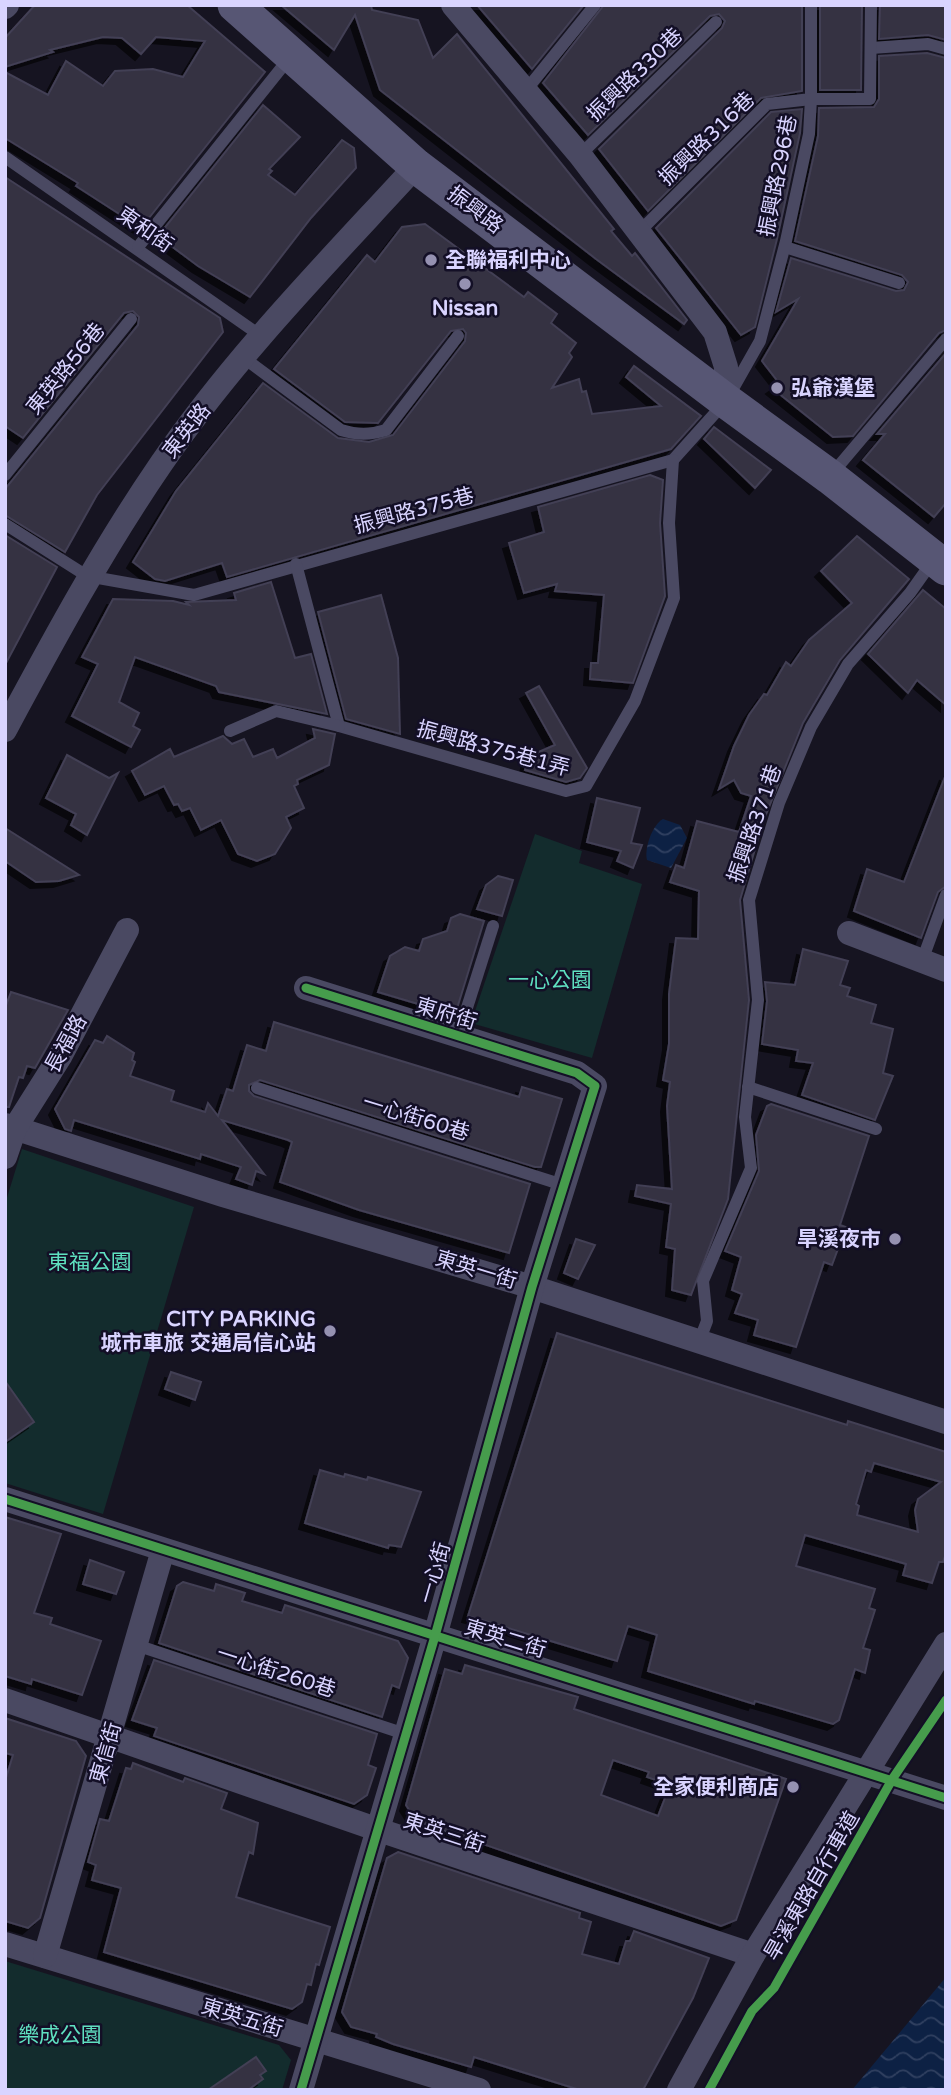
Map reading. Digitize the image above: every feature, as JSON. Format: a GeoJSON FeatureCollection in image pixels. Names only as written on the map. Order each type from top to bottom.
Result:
{"type":"FeatureCollection","features":[{"type":"Feature","properties":{"kind":"main road","name":"振興路"},"geometry":{"type":"LineString","coordinates":[[235,5],[416,166],[726,401],[942,557]]}},
{"type":"Feature","properties":{"kind":"street"},"geometry":{"type":"LineString","coordinates":[[453,5],[527,89],[580,155],[715,332],[726,367],[726,401]]}},
{"type":"Feature","properties":{"kind":"street","name":"東英路"},"geometry":{"type":"LineString","coordinates":[[5,730],[87,576],[162,462],[261,336],[416,166]]}},
{"type":"Feature","properties":{"kind":"street","name":"長福路"},"geometry":{"type":"LineString","coordinates":[[5,1157],[10,1127],[61,1055],[127,930]]}},
{"type":"Feature","properties":{"kind":"street"},"geometry":{"type":"LineString","coordinates":[[849,933],[946,970]]}},
{"type":"Feature","properties":{"kind":"street","name":"東府街"},"geometry":{"type":"LineString","coordinates":[[306,988],[577,1073]]}},
{"type":"Feature","properties":{"kind":"street","name":"一心街"},"geometry":{"type":"LineString","coordinates":[[301,2090],[379,1830],[533,1287],[595,1086],[577,1073]]}},
{"type":"Feature","properties":{"kind":"street","name":"東英一街"},"geometry":{"type":"LineString","coordinates":[[10,1127],[223,1195],[533,1287],[946,1422]]}},
{"type":"Feature","properties":{"kind":"street","name":"東英二街"},"geometry":{"type":"LineString","coordinates":[[5,1499],[946,1798]]}},
{"type":"Feature","properties":{"kind":"street","name":"東信街"},"geometry":{"type":"LineString","coordinates":[[45,1956],[163,1550]]}},
{"type":"Feature","properties":{"kind":"street"},"geometry":{"type":"LineString","coordinates":[[679,2090],[753,1955],[946,1644]]}},
{"type":"Feature","properties":{"kind":"street","name":"東英三街"},"geometry":{"type":"LineString","coordinates":[[5,1700],[379,1830],[753,1955]]}},
{"type":"Feature","properties":{"kind":"street","name":"東英五街"},"geometry":{"type":"LineString","coordinates":[[5,1944],[479,2090]]}},
{"type":"Feature","properties":{"kind":"lane"},"geometry":{"type":"LineString","coordinates":[[527,89],[595,5]]}},
{"type":"Feature","properties":{"kind":"lane"},"geometry":{"type":"LineString","coordinates":[[811,5],[811,99]]}},
{"type":"Feature","properties":{"kind":"lane","name":"振興路296巷"},"geometry":{"type":"LineString","coordinates":[[726,401],[760,341],[785,247],[808,134],[811,99],[870,99],[871,5]]}},
{"type":"Feature","properties":{"kind":"lane","name":"振興路330巷"},"geometry":{"type":"LineString","coordinates":[[580,155],[716,22]]}},
{"type":"Feature","properties":{"kind":"lane"},"geometry":{"type":"LineString","coordinates":[[871,48],[928,44],[946,49]]}},
{"type":"Feature","properties":{"kind":"lane"},"geometry":{"type":"LineString","coordinates":[[138,247],[291,56]]}},
{"type":"Feature","properties":{"kind":"lane","name":"振興路316巷"},"geometry":{"type":"LineString","coordinates":[[640,231],[767,104],[811,99]]}},
{"type":"Feature","properties":{"kind":"lane","name":"東和街"},"geometry":{"type":"LineString","coordinates":[[5,157],[138,247],[261,336]]}},
{"type":"Feature","properties":{"kind":"lane"},"geometry":{"type":"LineString","coordinates":[[785,247],[899,283]]}},
{"type":"Feature","properties":{"kind":"lane","name":"東英路56巷"},"geometry":{"type":"LineString","coordinates":[[5,475],[131,319]]}},
{"type":"Feature","properties":{"kind":"lane"},"geometry":{"type":"LineString","coordinates":[[243,358],[341,430],[358,435],[372,434],[386,430],[458,336]]}},
{"type":"Feature","properties":{"kind":"lane"},"geometry":{"type":"LineString","coordinates":[[830,477],[946,339]]}},
{"type":"Feature","properties":{"kind":"lane"},"geometry":{"type":"LineString","coordinates":[[673,460],[726,401]]}},
{"type":"Feature","properties":{"kind":"lane","name":"振興路375巷"},"geometry":{"type":"LineString","coordinates":[[87,576],[194,595],[296,564],[673,460]]}},
{"type":"Feature","properties":{"kind":"lane","name":"振興路375巷1弄"},"geometry":{"type":"LineString","coordinates":[[230,731],[276,711],[339,726],[566,791],[586,786],[635,701],[674,598],[669,523],[673,460]]}},
{"type":"Feature","properties":{"kind":"lane"},"geometry":{"type":"LineString","coordinates":[[5,524],[87,576]]}},
{"type":"Feature","properties":{"kind":"lane","name":"振興路371巷"},"geometry":{"type":"LineString","coordinates":[[699,1342],[707,1321],[703,1281],[751,1168],[745,1117],[758,1000],[749,900],[779,803],[811,727],[848,664],[942,557]]}},
{"type":"Feature","properties":{"kind":"lane"},"geometry":{"type":"LineString","coordinates":[[296,564],[339,726]]}},
{"type":"Feature","properties":{"kind":"lane"},"geometry":{"type":"LineString","coordinates":[[922,961],[946,895]]}},
{"type":"Feature","properties":{"kind":"lane"},"geometry":{"type":"LineString","coordinates":[[458,1036],[493,926]]}},
{"type":"Feature","properties":{"kind":"lane"},"geometry":{"type":"LineString","coordinates":[[748,1087],[876,1129]]}},
{"type":"Feature","properties":{"kind":"lane","name":"一心街60巷"},"geometry":{"type":"LineString","coordinates":[[257,1088],[563,1185]]}},
{"type":"Feature","properties":{"kind":"lane","name":"一心街260巷"},"geometry":{"type":"LineString","coordinates":[[136,1645],[405,1734]]}},
{"type":"Feature","properties":{"kind":"green space","name":"一心公園"},"geometry":{"type":"Polygon","coordinates":[[[535,834],[582,851],[579,863],[642,884],[592,1058],[471,1023],[535,834]]]}},
{"type":"Feature","properties":{"kind":"green space","name":"東福公園"},"geometry":{"type":"Polygon","coordinates":[[[22,1149],[194,1207],[103,1514],[5,1483],[5,1204],[22,1149]]]}},
{"type":"Feature","properties":{"kind":"green space","name":"樂成公園"},"geometry":{"type":"Polygon","coordinates":[[[5,1961],[279,2045],[291,2060],[282,2090],[5,2090],[5,1961]]]}},
{"type":"Feature","properties":{"kind":"water"},"geometry":{"type":"Polygon","coordinates":[[[663,819],[680,825],[687,838],[671,868],[647,860],[650,838],[655,826],[663,819]]]}},
{"type":"Feature","properties":{"kind":"water"},"geometry":{"type":"Polygon","coordinates":[[[946,1977],[946,2090],[852,2090],[946,1977]]]}},
{"type":"Feature","properties":{"kind":"building"},"geometry":{"type":"Polygon","coordinates":[[[35,5],[187,5],[265,72],[141,228],[76,186],[78,183],[5,138],[5,72],[48,95],[66,61],[103,86],[115,71],[153,69],[183,77],[205,41],[156,37],[141,54],[122,38],[103,37],[50,50],[53,52],[5,67],[5,38],[35,5]]]}},
{"type":"Feature","properties":{"kind":"building"},"geometry":{"type":"Polygon","coordinates":[[[281,5],[371,5],[372,10],[418,20],[433,58],[457,34],[614,229],[611,231],[632,256],[635,253],[687,320],[684,324],[596,259],[380,90],[355,15],[334,50],[281,5]]]}},
{"type":"Feature","properties":{"kind":"building"},"geometry":{"type":"Polygon","coordinates":[[[477,5],[584,5],[532,69],[477,5]]]}},
{"type":"Feature","properties":{"kind":"building"},"geometry":{"type":"Polygon","coordinates":[[[604,5],[802,5],[802,91],[761,98],[648,211],[599,149],[722,28],[725,21],[719,14],[710,16],[588,135],[543,83],[604,5]]]}},
{"type":"Feature","properties":{"kind":"building"},"geometry":{"type":"Polygon","coordinates":[[[820,5],[862,5],[861,90],[820,90],[820,5]]]}},
{"type":"Feature","properties":{"kind":"building"},"geometry":{"type":"Polygon","coordinates":[[[880,5],[946,5],[946,40],[928,35],[879,39],[880,5]]]}},
{"type":"Feature","properties":{"kind":"building"},"geometry":{"type":"Polygon","coordinates":[[[927,53],[946,58],[946,330],[939,333],[853,436],[833,437],[772,388],[779,383],[762,361],[798,299],[776,312],[791,258],[896,291],[904,290],[908,282],[902,275],[795,241],[818,136],[819,108],[874,107],[879,99],[879,56],[927,53]]]}},
{"type":"Feature","properties":{"kind":"building"},"geometry":{"type":"Polygon","coordinates":[[[263,105],[300,137],[269,169],[272,171],[268,175],[295,195],[342,140],[354,148],[356,168],[311,218],[250,297],[198,266],[158,236],[263,105]]]}},
{"type":"Feature","properties":{"kind":"building"},"geometry":{"type":"Polygon","coordinates":[[[802,109],[800,133],[755,327],[741,335],[656,228],[771,112],[802,109]]]}},
{"type":"Feature","properties":{"kind":"building"},"geometry":{"type":"Polygon","coordinates":[[[5,177],[220,318],[223,332],[97,495],[65,552],[5,515],[5,489],[138,325],[139,317],[133,311],[124,313],[23,438],[5,426],[5,177]]]}},
{"type":"Feature","properties":{"kind":"building"},"geometry":{"type":"Polygon","coordinates":[[[425,224],[524,297],[528,292],[557,314],[551,323],[576,343],[569,353],[572,357],[552,388],[579,379],[582,392],[586,391],[592,414],[661,406],[626,377],[634,366],[701,416],[671,449],[227,577],[222,563],[165,581],[155,579],[133,562],[176,491],[263,383],[338,438],[369,442],[393,435],[465,341],[466,333],[463,329],[451,331],[378,423],[345,422],[274,369],[367,255],[375,262],[402,227],[425,224]]]}},
{"type":"Feature","properties":{"kind":"building"},"geometry":{"type":"Polygon","coordinates":[[[946,353],[946,503],[934,517],[863,460],[885,434],[877,434],[946,353]]]}},
{"type":"Feature","properties":{"kind":"building"},"geometry":{"type":"Polygon","coordinates":[[[714,427],[771,470],[755,488],[704,439],[714,427]]]}},
{"type":"Feature","properties":{"kind":"building"},"geometry":{"type":"Polygon","coordinates":[[[650,475],[663,480],[660,523],[665,596],[633,683],[590,679],[591,663],[598,663],[604,595],[555,591],[557,584],[524,593],[509,543],[544,532],[538,507],[650,475]]]}},
{"type":"Feature","properties":{"kind":"building"},"geometry":{"type":"Polygon","coordinates":[[[5,535],[57,567],[5,665],[5,535]]]}},
{"type":"Feature","properties":{"kind":"building"},"geometry":{"type":"Polygon","coordinates":[[[857,536],[909,579],[840,660],[803,723],[763,822],[740,900],[749,1000],[728,1199],[691,1295],[672,1290],[675,1249],[666,1247],[671,1204],[635,1196],[637,1185],[672,1189],[667,1106],[670,1082],[663,1080],[669,1044],[669,994],[676,938],[698,939],[699,891],[670,882],[676,865],[684,868],[697,821],[739,832],[751,796],[741,793],[734,780],[719,789],[734,746],[749,715],[764,694],[767,695],[786,662],[791,666],[809,640],[852,603],[821,571],[857,536]]]}},
{"type":"Feature","properties":{"kind":"building"},"geometry":{"type":"Polygon","coordinates":[[[271,582],[295,658],[311,654],[327,714],[219,692],[216,686],[135,657],[119,702],[139,713],[133,726],[140,730],[131,747],[72,716],[98,664],[82,657],[113,599],[173,601],[189,605],[186,602],[236,600],[234,593],[271,582]]]}},
{"type":"Feature","properties":{"kind":"building"},"geometry":{"type":"Polygon","coordinates":[[[923,590],[946,609],[946,705],[917,680],[908,693],[868,654],[923,590]]]}},
{"type":"Feature","properties":{"kind":"building"},"geometry":{"type":"Polygon","coordinates":[[[381,595],[398,658],[400,734],[346,719],[318,612],[381,595]]]}},
{"type":"Feature","properties":{"kind":"building"},"geometry":{"type":"Polygon","coordinates":[[[539,686],[587,768],[580,778],[566,782],[525,770],[529,756],[555,745],[526,693],[539,686]]]}},
{"type":"Feature","properties":{"kind":"building"},"geometry":{"type":"Polygon","coordinates":[[[313,729],[335,734],[329,765],[297,780],[298,784],[294,786],[304,808],[286,817],[291,828],[275,854],[257,861],[238,854],[221,820],[201,830],[190,808],[182,811],[178,804],[174,805],[164,786],[145,795],[132,771],[170,749],[174,757],[223,736],[232,744],[244,739],[253,757],[273,749],[277,758],[315,738],[313,729]]]}},
{"type":"Feature","properties":{"kind":"building"},"geometry":{"type":"Polygon","coordinates":[[[67,755],[109,778],[118,773],[87,835],[71,825],[76,814],[46,798],[67,755]]]}},
{"type":"Feature","properties":{"kind":"building"},"geometry":{"type":"Polygon","coordinates":[[[946,774],[946,886],[938,892],[921,938],[854,911],[867,869],[904,882],[946,774]]]}},
{"type":"Feature","properties":{"kind":"building"},"geometry":{"type":"Polygon","coordinates":[[[597,798],[640,808],[631,843],[642,845],[633,868],[617,861],[621,851],[587,842],[597,798]]]}},
{"type":"Feature","properties":{"kind":"building"},"geometry":{"type":"Polygon","coordinates":[[[5,828],[79,875],[59,881],[36,882],[5,861],[5,828]]]}},
{"type":"Feature","properties":{"kind":"building"},"geometry":{"type":"Polygon","coordinates":[[[498,876],[513,880],[502,916],[477,909],[486,885],[498,876]]]}},
{"type":"Feature","properties":{"kind":"building"},"geometry":{"type":"Polygon","coordinates":[[[460,914],[484,921],[455,1015],[378,992],[390,956],[405,947],[419,951],[423,939],[447,931],[451,918],[460,914]]]}},
{"type":"Feature","properties":{"kind":"building"},"geometry":{"type":"Polygon","coordinates":[[[803,949],[848,961],[840,985],[850,988],[847,996],[876,1005],[871,1023],[893,1029],[883,1073],[893,1076],[875,1120],[802,1095],[813,1063],[796,1061],[798,1050],[762,1044],[767,1001],[765,982],[795,985],[803,949]]]}},
{"type":"Feature","properties":{"kind":"building"},"geometry":{"type":"Polygon","coordinates":[[[11,992],[68,1010],[35,1068],[27,1066],[23,1078],[19,1077],[9,1107],[5,1107],[5,1008],[11,992]]]}},
{"type":"Feature","properties":{"kind":"building"},"geometry":{"type":"Polygon","coordinates":[[[274,1022],[519,1097],[522,1087],[562,1099],[541,1167],[535,1167],[260,1080],[249,1085],[249,1091],[254,1096],[530,1184],[509,1253],[359,1210],[280,1182],[292,1142],[288,1140],[222,1120],[264,1174],[256,1171],[252,1185],[236,1179],[241,1167],[201,1154],[200,1159],[74,1120],[71,1131],[65,1129],[55,1109],[95,1040],[103,1043],[107,1036],[134,1053],[132,1060],[135,1062],[130,1076],[174,1091],[171,1101],[205,1112],[208,1103],[218,1116],[227,1089],[233,1091],[247,1045],[266,1051],[274,1022]]]}},
{"type":"Feature","properties":{"kind":"building"},"geometry":{"type":"Polygon","coordinates":[[[771,1104],[869,1136],[840,1225],[846,1227],[832,1265],[824,1262],[796,1347],[754,1335],[758,1320],[735,1313],[742,1294],[732,1290],[741,1257],[725,1251],[759,1171],[756,1135],[767,1106],[771,1104]]]}},
{"type":"Feature","properties":{"kind":"building"},"geometry":{"type":"Polygon","coordinates":[[[576,1239],[595,1245],[578,1279],[564,1273],[576,1239]]]}},
{"type":"Feature","properties":{"kind":"building"},"geometry":{"type":"Polygon","coordinates":[[[557,1333],[847,1425],[848,1421],[946,1452],[946,1553],[943,1562],[939,1562],[932,1583],[903,1575],[906,1564],[805,1535],[796,1566],[875,1589],[869,1608],[875,1610],[863,1648],[870,1650],[865,1673],[855,1669],[839,1720],[833,1724],[755,1701],[754,1704],[648,1671],[657,1635],[628,1626],[617,1661],[468,1616],[557,1333]],[[874,1463],[871,1472],[866,1470],[856,1504],[859,1506],[857,1515],[918,1532],[915,1510],[918,1499],[941,1482],[874,1463]]]}},
{"type":"Feature","properties":{"kind":"building"},"geometry":{"type":"Polygon","coordinates":[[[171,1372],[201,1382],[195,1400],[165,1389],[171,1372]]]}},
{"type":"Feature","properties":{"kind":"building"},"geometry":{"type":"Polygon","coordinates":[[[5,1381],[34,1422],[5,1442],[5,1381]]]}},
{"type":"Feature","properties":{"kind":"building"},"geometry":{"type":"Polygon","coordinates":[[[320,1470],[344,1477],[345,1474],[367,1480],[368,1477],[421,1492],[401,1547],[389,1545],[388,1548],[305,1523],[320,1470]]]}},
{"type":"Feature","properties":{"kind":"building"},"geometry":{"type":"Polygon","coordinates":[[[5,1517],[61,1534],[34,1613],[52,1618],[50,1624],[101,1641],[82,1695],[32,1679],[31,1684],[5,1676],[5,1517]]]}},
{"type":"Feature","properties":{"kind":"building"},"geometry":{"type":"Polygon","coordinates":[[[90,1560],[124,1572],[116,1594],[83,1584],[90,1560]]]}},
{"type":"Feature","properties":{"kind":"building"},"geometry":{"type":"Polygon","coordinates":[[[183,1582],[214,1591],[216,1584],[245,1593],[242,1601],[282,1613],[285,1605],[398,1641],[408,1658],[399,1688],[392,1685],[382,1717],[159,1643],[177,1586],[183,1582]]]}},
{"type":"Feature","properties":{"kind":"building"},"geometry":{"type":"Polygon","coordinates":[[[154,1660],[377,1734],[368,1765],[376,1768],[367,1795],[354,1804],[154,1736],[157,1728],[132,1720],[154,1660]]]}},
{"type":"Feature","properties":{"kind":"building"},"geometry":{"type":"Polygon","coordinates":[[[465,1665],[578,1697],[574,1709],[786,1779],[736,1920],[721,1926],[416,1821],[406,1805],[445,1669],[462,1674],[465,1665]],[[613,1760],[601,1795],[658,1816],[670,1785],[647,1777],[649,1772],[613,1760]]]}},
{"type":"Feature","properties":{"kind":"building"},"geometry":{"type":"Polygon","coordinates":[[[5,1718],[76,1741],[86,1756],[40,1918],[28,1928],[5,1921],[5,1781],[13,1755],[5,1753],[5,1718]]]}},
{"type":"Feature","properties":{"kind":"building"},"geometry":{"type":"Polygon","coordinates":[[[133,1763],[183,1782],[185,1778],[227,1793],[221,1809],[258,1823],[253,1854],[249,1852],[236,1897],[330,1927],[311,1985],[307,1984],[302,2002],[292,2009],[104,1952],[121,1888],[92,1880],[96,1865],[88,1862],[100,1819],[109,1821],[126,1768],[131,1769],[133,1763]]]}},
{"type":"Feature","properties":{"kind":"building"},"geometry":{"type":"Polygon","coordinates":[[[398,1852],[580,1913],[579,1918],[591,1922],[582,1954],[619,1964],[626,1941],[630,1941],[634,1931],[709,1958],[693,1998],[643,2090],[580,2090],[474,2057],[471,2067],[393,2044],[376,2037],[377,2034],[351,2027],[342,2012],[387,1858],[398,1852]]]}},
{"type":"Feature","properties":{"kind":"building"},"geometry":{"type":"Polygon","coordinates":[[[256,2057],[266,2071],[260,2075],[263,2079],[248,2090],[208,2090],[256,2057]]]}},
{"type":"Feature","properties":{"kind":"cycle path"},"geometry":{"type":"LineString","coordinates":[[301,2090],[435,1636],[532,1287],[595,1086],[577,1073],[306,988]]}},
{"type":"Feature","properties":{"kind":"cycle path"},"geometry":{"type":"LineString","coordinates":[[5,1499],[946,1798]]}},
{"type":"Feature","properties":{"kind":"cycle path","name":"旱溪東路自行車道"},"geometry":{"type":"LineString","coordinates":[[709,2090],[752,2011],[774,1988],[893,1778],[946,1700]]}},
{"type":"Feature","properties":{"kind":"place","name":"全聯福利中心"},"geometry":{"type":"Point","coordinates":[431,260]}},
{"type":"Feature","properties":{"kind":"place","name":"Nissan"},"geometry":{"type":"Point","coordinates":[465,284]}},
{"type":"Feature","properties":{"kind":"place","name":"弘爺漢堡"},"geometry":{"type":"Point","coordinates":[777,388]}},
{"type":"Feature","properties":{"kind":"place","name":"旱溪夜市"},"geometry":{"type":"Point","coordinates":[895,1239]}},
{"type":"Feature","properties":{"kind":"place","name":"CITY PARKING 城市車旅 交通局信心站"},"geometry":{"type":"Point","coordinates":[330,1331]}},
{"type":"Feature","properties":{"kind":"place","name":"全家便利商店"},"geometry":{"type":"Point","coordinates":[793,1787]}}]}
